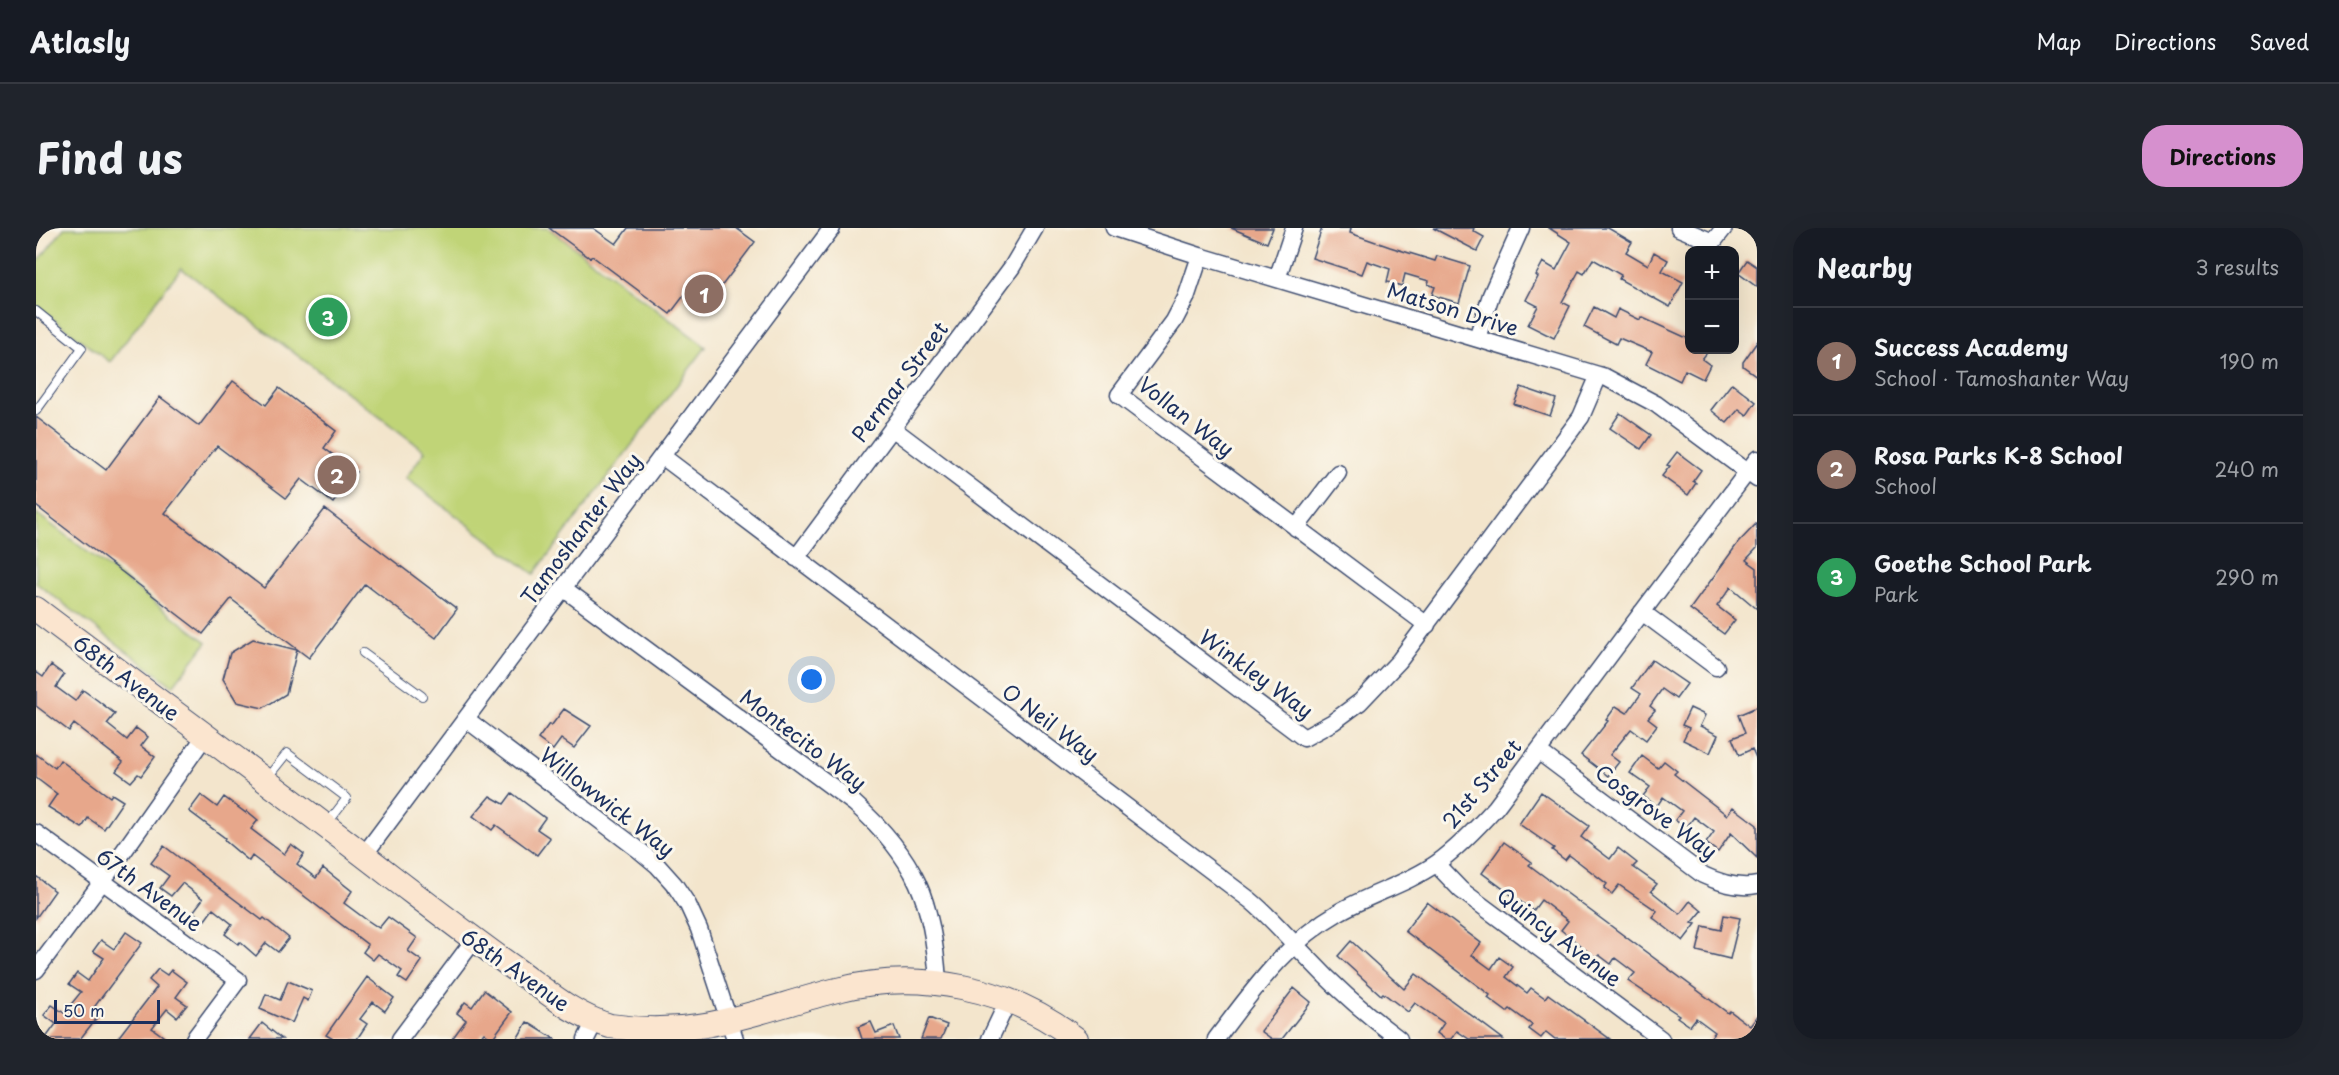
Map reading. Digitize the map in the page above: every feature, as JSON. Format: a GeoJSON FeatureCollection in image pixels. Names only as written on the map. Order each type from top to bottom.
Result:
{"type":"FeatureCollection","features":[{"type":"Feature","properties":{"kind":"street","name":"Tamoshanter Way"},"geometry":{"type":"LineString","coordinates":[[364,855],[832,228]]}},
{"type":"Feature","properties":{"kind":"street","name":"Permar Street"},"geometry":{"type":"LineString","coordinates":[[796,558],[1012,267],[1035,228]]}},
{"type":"Feature","properties":{"kind":"street"},"geometry":{"type":"LineString","coordinates":[[1277,279],[1294,228]]}},
{"type":"Feature","properties":{"kind":"street"},"geometry":{"type":"LineString","coordinates":[[1477,338],[1495,284],[1521,228]]}},
{"type":"Feature","properties":{"kind":"street"},"geometry":{"type":"LineString","coordinates":[[1679,228],[1713,242],[1724,228]]}},
{"type":"Feature","properties":{"kind":"street","name":"Matson Drive"},"geometry":{"type":"LineString","coordinates":[[1122,229],[1200,256],[1599,375],[1631,389],[1656,404],[1754,470]]}},
{"type":"Feature","properties":{"kind":"street","name":"Vollan Way"},"geometry":{"type":"LineString","coordinates":[[1200,256],[1186,298],[1174,321],[1119,395],[1427,625]]}},
{"type":"Feature","properties":{"kind":"street","name":"Winkley Way"},"geometry":{"type":"LineString","coordinates":[[892,428],[1304,738],[1333,722],[1360,702],[1400,662],[1581,417],[1599,375]]}},
{"type":"Feature","properties":{"kind":"street","name":"O Neil Way"},"geometry":{"type":"LineString","coordinates":[[662,456],[1250,900],[1273,919],[1347,996],[1399,1039]]}},
{"type":"Feature","properties":{"kind":"street","name":"21st Street"},"geometry":{"type":"LineString","coordinates":[[1216,1039],[1263,977],[1295,944],[1339,912],[1436,864],[1483,822],[1642,612],[1754,470]]}},
{"type":"Feature","properties":{"kind":"street"},"geometry":{"type":"LineString","coordinates":[[1296,528],[1338,473]]}},
{"type":"Feature","properties":{"kind":"street","name":"Montecito Way"},"geometry":{"type":"LineString","coordinates":[[563,588],[854,803],[875,822],[900,852],[920,887],[930,914],[936,942],[938,982]]}},
{"type":"Feature","properties":{"kind":"street","name":"68th Avenue"},"geometry":{"type":"LineString","coordinates":[[36,609],[474,940],[553,997],[590,1030],[660,1036],[733,1033],[802,1001],[862,984],[919,981],[938,982],[978,990],[1008,1000],[1037,1013],[1076,1039]]}},
{"type":"Feature","properties":{"kind":"street"},"geometry":{"type":"LineString","coordinates":[[1642,612],[1716,667]]}},
{"type":"Feature","properties":{"kind":"street","name":"Willowwick Way"},"geometry":{"type":"LineString","coordinates":[[466,719],[639,850],[674,884],[699,928],[733,1033]]}},
{"type":"Feature","properties":{"kind":"street"},"geometry":{"type":"LineString","coordinates":[[36,970],[102,882],[205,736]]}},
{"type":"Feature","properties":{"kind":"street","name":"Cosgrove Way"},"geometry":{"type":"LineString","coordinates":[[1538,751],[1703,875],[1719,883],[1739,886],[1757,885]]}},
{"type":"Feature","properties":{"kind":"street","name":"67th Avenue"},"geometry":{"type":"LineString","coordinates":[[36,833],[238,980],[194,1039]]}},
{"type":"Feature","properties":{"kind":"street","name":"Quincy Avenue"},"geometry":{"type":"LineString","coordinates":[[1436,864],[1461,890],[1661,1039]]}},
{"type":"Feature","properties":{"kind":"street"},"geometry":{"type":"LineString","coordinates":[[400,1039],[474,940]]}},
{"type":"Feature","properties":{"kind":"street"},"geometry":{"type":"LineString","coordinates":[[990,1039],[1008,1000]]}},
{"type":"Feature","properties":{"kind":"lane"},"geometry":{"type":"LineString","coordinates":[[36,311],[82,348],[36,411]]}},
{"type":"Feature","properties":{"kind":"lane"},"geometry":{"type":"LineString","coordinates":[[363,653],[422,696]]}},
{"type":"Feature","properties":{"kind":"lane"},"geometry":{"type":"LineString","coordinates":[[264,780],[287,753],[347,798],[325,826]]}},
{"type":"Feature","properties":{"kind":"green space"},"geometry":{"type":"Polygon","coordinates":[[[64,228],[548,228],[706,347],[534,574],[406,478],[425,451],[181,268],[110,362],[36,306],[36,264],[64,228]]]}},
{"type":"Feature","properties":{"kind":"green space"},"geometry":{"type":"Polygon","coordinates":[[[36,513],[207,642],[173,686],[36,583],[36,513]]]}},
{"type":"Feature","properties":{"kind":"building"},"geometry":{"type":"Polygon","coordinates":[[[549,228],[593,228],[616,244],[628,228],[736,228],[755,242],[711,300],[692,285],[670,314],[592,256],[590,258],[549,228]]]}},
{"type":"Feature","properties":{"kind":"building"},"geometry":{"type":"Polygon","coordinates":[[[1231,228],[1273,228],[1267,243],[1231,228]]]}},
{"type":"Feature","properties":{"kind":"building"},"geometry":{"type":"Polygon","coordinates":[[[1322,228],[1351,228],[1350,233],[1390,247],[1435,261],[1437,256],[1470,266],[1459,303],[1432,295],[1435,287],[1428,284],[1429,281],[1405,274],[1402,286],[1387,282],[1390,269],[1367,261],[1362,274],[1312,258],[1322,228]]]}},
{"type":"Feature","properties":{"kind":"building"},"geometry":{"type":"Polygon","coordinates":[[[1433,228],[1474,228],[1473,231],[1484,237],[1477,251],[1433,228]]]}},
{"type":"Feature","properties":{"kind":"building"},"geometry":{"type":"Polygon","coordinates":[[[1549,228],[1608,228],[1632,242],[1626,252],[1648,265],[1654,252],[1668,260],[1662,271],[1683,282],[1670,307],[1619,279],[1621,275],[1593,259],[1584,274],[1579,271],[1562,302],[1570,306],[1554,338],[1528,325],[1538,306],[1526,300],[1538,277],[1536,275],[1543,262],[1556,270],[1571,242],[1549,228]]]}},
{"type":"Feature","properties":{"kind":"building"},"geometry":{"type":"Polygon","coordinates":[[[1747,260],[1757,267],[1757,287],[1739,274],[1747,260]]]}},
{"type":"Feature","properties":{"kind":"building"},"geometry":{"type":"Polygon","coordinates":[[[1594,307],[1614,318],[1618,309],[1685,337],[1685,354],[1706,354],[1702,359],[1710,365],[1703,379],[1685,370],[1680,381],[1646,364],[1652,352],[1619,338],[1616,344],[1584,327],[1594,307]]]}},
{"type":"Feature","properties":{"kind":"building"},"geometry":{"type":"Polygon","coordinates":[[[1757,342],[1757,376],[1743,366],[1743,362],[1757,342]]]}},
{"type":"Feature","properties":{"kind":"building"},"geometry":{"type":"Polygon","coordinates":[[[233,381],[266,405],[279,388],[336,431],[324,448],[356,472],[333,503],[301,479],[286,498],[217,446],[165,513],[264,588],[325,509],[457,609],[436,638],[365,584],[309,658],[231,599],[203,634],[36,506],[36,417],[106,470],[160,397],[199,426],[233,381]]]}},
{"type":"Feature","properties":{"kind":"building"},"geometry":{"type":"Polygon","coordinates":[[[1732,383],[1756,402],[1747,415],[1739,409],[1727,423],[1711,410],[1732,383]]]}},
{"type":"Feature","properties":{"kind":"building"},"geometry":{"type":"Polygon","coordinates":[[[1521,387],[1556,399],[1550,416],[1514,404],[1521,387]]]}},
{"type":"Feature","properties":{"kind":"building"},"geometry":{"type":"Polygon","coordinates":[[[1620,413],[1651,435],[1641,449],[1610,428],[1620,413]]]}},
{"type":"Feature","properties":{"kind":"building"},"geometry":{"type":"Polygon","coordinates":[[[1677,452],[1701,470],[1693,481],[1696,483],[1688,495],[1662,476],[1677,452]]]}},
{"type":"Feature","properties":{"kind":"building"},"geometry":{"type":"Polygon","coordinates":[[[1757,523],[1757,548],[1746,560],[1757,568],[1757,609],[1731,587],[1717,606],[1735,620],[1724,634],[1690,609],[1738,543],[1757,523]]]}},
{"type":"Feature","properties":{"kind":"building"},"geometry":{"type":"Polygon","coordinates":[[[253,639],[297,650],[286,694],[263,708],[237,702],[223,679],[230,653],[253,639]]]}},
{"type":"Feature","properties":{"kind":"building"},"geometry":{"type":"Polygon","coordinates":[[[1652,660],[1687,684],[1676,699],[1662,689],[1650,706],[1655,710],[1648,718],[1657,725],[1646,740],[1631,729],[1610,755],[1619,762],[1608,776],[1581,755],[1608,721],[1606,720],[1616,706],[1627,713],[1641,694],[1632,688],[1652,660]]]}},
{"type":"Feature","properties":{"kind":"building"},"geometry":{"type":"Polygon","coordinates":[[[51,665],[64,675],[56,687],[75,701],[83,690],[97,700],[115,714],[107,724],[127,740],[136,728],[148,737],[141,746],[155,757],[141,776],[138,774],[131,782],[116,771],[123,762],[74,724],[69,731],[36,706],[36,672],[43,677],[51,665]]]}},
{"type":"Feature","properties":{"kind":"building"},"geometry":{"type":"Polygon","coordinates":[[[1757,707],[1757,760],[1752,749],[1739,755],[1732,738],[1745,733],[1738,715],[1757,707]]]}},
{"type":"Feature","properties":{"kind":"building"},"geometry":{"type":"Polygon","coordinates":[[[1690,708],[1705,715],[1700,726],[1718,735],[1710,753],[1683,740],[1689,728],[1682,725],[1690,708]]]}},
{"type":"Feature","properties":{"kind":"building"},"geometry":{"type":"Polygon","coordinates":[[[564,709],[591,726],[574,748],[561,739],[553,750],[538,739],[564,709]]]}},
{"type":"Feature","properties":{"kind":"building"},"geometry":{"type":"Polygon","coordinates":[[[36,754],[55,768],[60,760],[110,797],[112,794],[123,801],[104,829],[88,818],[82,828],[48,807],[57,794],[36,778],[36,754]]]}},
{"type":"Feature","properties":{"kind":"building"},"geometry":{"type":"Polygon","coordinates":[[[1642,756],[1658,768],[1664,761],[1677,771],[1674,774],[1727,815],[1733,807],[1757,825],[1757,858],[1731,833],[1718,852],[1706,843],[1714,832],[1694,817],[1686,828],[1675,820],[1682,811],[1663,797],[1657,806],[1643,796],[1650,787],[1630,773],[1642,756]]]}},
{"type":"Feature","properties":{"kind":"building"},"geometry":{"type":"Polygon","coordinates":[[[1541,792],[1589,826],[1581,837],[1610,859],[1618,848],[1637,863],[1633,867],[1657,884],[1651,891],[1680,914],[1690,901],[1702,911],[1692,923],[1696,924],[1683,941],[1652,917],[1657,911],[1619,885],[1612,894],[1604,888],[1607,884],[1580,863],[1569,855],[1565,860],[1552,850],[1554,848],[1519,824],[1541,792]]]}},
{"type":"Feature","properties":{"kind":"building"},"geometry":{"type":"Polygon","coordinates":[[[512,793],[545,818],[537,829],[550,838],[537,855],[496,825],[492,830],[473,816],[490,796],[504,804],[512,793]]]}},
{"type":"Feature","properties":{"kind":"building"},"geometry":{"type":"Polygon","coordinates":[[[201,795],[217,807],[224,797],[246,813],[247,811],[258,820],[251,829],[284,854],[291,844],[304,854],[297,864],[316,878],[323,868],[352,891],[344,903],[379,928],[388,917],[417,938],[408,951],[422,961],[407,983],[398,977],[402,971],[378,954],[373,960],[363,952],[368,945],[252,856],[249,861],[224,840],[225,838],[189,811],[201,795]]]}},
{"type":"Feature","properties":{"kind":"building"},"geometry":{"type":"Polygon","coordinates":[[[1504,842],[1532,862],[1529,865],[1728,1013],[1730,1011],[1750,1026],[1757,1017],[1757,1039],[1709,1039],[1715,1032],[1696,1018],[1690,1026],[1677,1017],[1679,1015],[1628,981],[1635,973],[1615,958],[1611,964],[1599,955],[1596,958],[1561,930],[1568,921],[1541,900],[1533,911],[1482,873],[1504,842]]]}},
{"type":"Feature","properties":{"kind":"building"},"geometry":{"type":"Polygon","coordinates":[[[164,846],[289,938],[278,952],[266,943],[256,956],[240,942],[238,944],[225,934],[232,924],[213,909],[205,920],[193,912],[203,899],[182,883],[171,896],[160,888],[169,876],[151,863],[164,846]]]}},
{"type":"Feature","properties":{"kind":"building"},"geometry":{"type":"Polygon","coordinates":[[[36,876],[55,891],[36,918],[36,876]]]}},
{"type":"Feature","properties":{"kind":"building"},"geometry":{"type":"Polygon","coordinates":[[[1427,902],[1481,943],[1472,955],[1491,969],[1499,957],[1513,967],[1506,977],[1527,993],[1531,988],[1545,998],[1548,994],[1610,1039],[1555,1039],[1546,1032],[1541,1038],[1529,1029],[1532,1025],[1510,1009],[1507,1012],[1488,998],[1490,995],[1405,931],[1427,902]]]}},
{"type":"Feature","properties":{"kind":"building"},"geometry":{"type":"Polygon","coordinates":[[[1724,915],[1740,918],[1730,959],[1697,951],[1703,926],[1721,930],[1724,915]]]}},
{"type":"Feature","properties":{"kind":"building"},"geometry":{"type":"Polygon","coordinates":[[[126,932],[142,943],[92,1010],[99,1015],[80,1039],[45,1039],[56,1024],[44,1015],[52,1005],[64,1013],[81,992],[69,984],[77,973],[88,981],[104,958],[93,951],[101,940],[114,949],[126,932]]]}},
{"type":"Feature","properties":{"kind":"building"},"geometry":{"type":"Polygon","coordinates":[[[1351,941],[1404,989],[1416,974],[1503,1039],[1469,1039],[1457,1031],[1451,1039],[1445,1039],[1437,1033],[1444,1023],[1415,1003],[1408,1012],[1383,993],[1381,995],[1338,956],[1351,941]]]}},
{"type":"Feature","properties":{"kind":"building"},"geometry":{"type":"Polygon","coordinates":[[[158,969],[167,975],[171,970],[187,982],[176,997],[187,1005],[177,1017],[167,1009],[152,1028],[167,1039],[117,1039],[157,987],[149,980],[158,969]]]}},
{"type":"Feature","properties":{"kind":"building"},"geometry":{"type":"Polygon","coordinates":[[[367,977],[394,998],[385,1011],[373,1002],[360,1019],[367,1024],[357,1039],[333,1039],[326,1035],[367,977]]]}},
{"type":"Feature","properties":{"kind":"building"},"geometry":{"type":"Polygon","coordinates":[[[288,981],[312,991],[308,1001],[303,998],[292,1023],[260,1009],[266,994],[280,1000],[288,981]]]}},
{"type":"Feature","properties":{"kind":"building"},"geometry":{"type":"Polygon","coordinates":[[[1294,988],[1311,1002],[1282,1039],[1272,1039],[1261,1031],[1294,988]]]}},
{"type":"Feature","properties":{"kind":"building"},"geometry":{"type":"Polygon","coordinates":[[[484,990],[512,1012],[492,1039],[484,1033],[479,1039],[452,1039],[466,1020],[457,1013],[465,1002],[472,1007],[484,990]]]}},
{"type":"Feature","properties":{"kind":"building"},"geometry":{"type":"Polygon","coordinates":[[[929,1018],[947,1025],[941,1039],[921,1039],[929,1018]]]}},
{"type":"Feature","properties":{"kind":"building"},"geometry":{"type":"Polygon","coordinates":[[[527,1022],[555,1039],[517,1039],[527,1022]]]}},
{"type":"Feature","properties":{"kind":"building"},"geometry":{"type":"Polygon","coordinates":[[[871,1022],[876,1033],[894,1026],[899,1039],[862,1039],[858,1027],[871,1022]]]}},
{"type":"Feature","properties":{"kind":"building"},"geometry":{"type":"Polygon","coordinates":[[[262,1023],[282,1039],[250,1039],[262,1023]]]}},
{"type":"Feature","properties":{"kind":"place","name":"Success Academy"},"geometry":{"type":"Point","coordinates":[704,294]}},
{"type":"Feature","properties":{"kind":"place","name":"Goethe School Park"},"geometry":{"type":"Point","coordinates":[328,317]}},
{"type":"Feature","properties":{"kind":"place","name":"Rosa Parks K-8 School"},"geometry":{"type":"Point","coordinates":[337,475]}}]}
